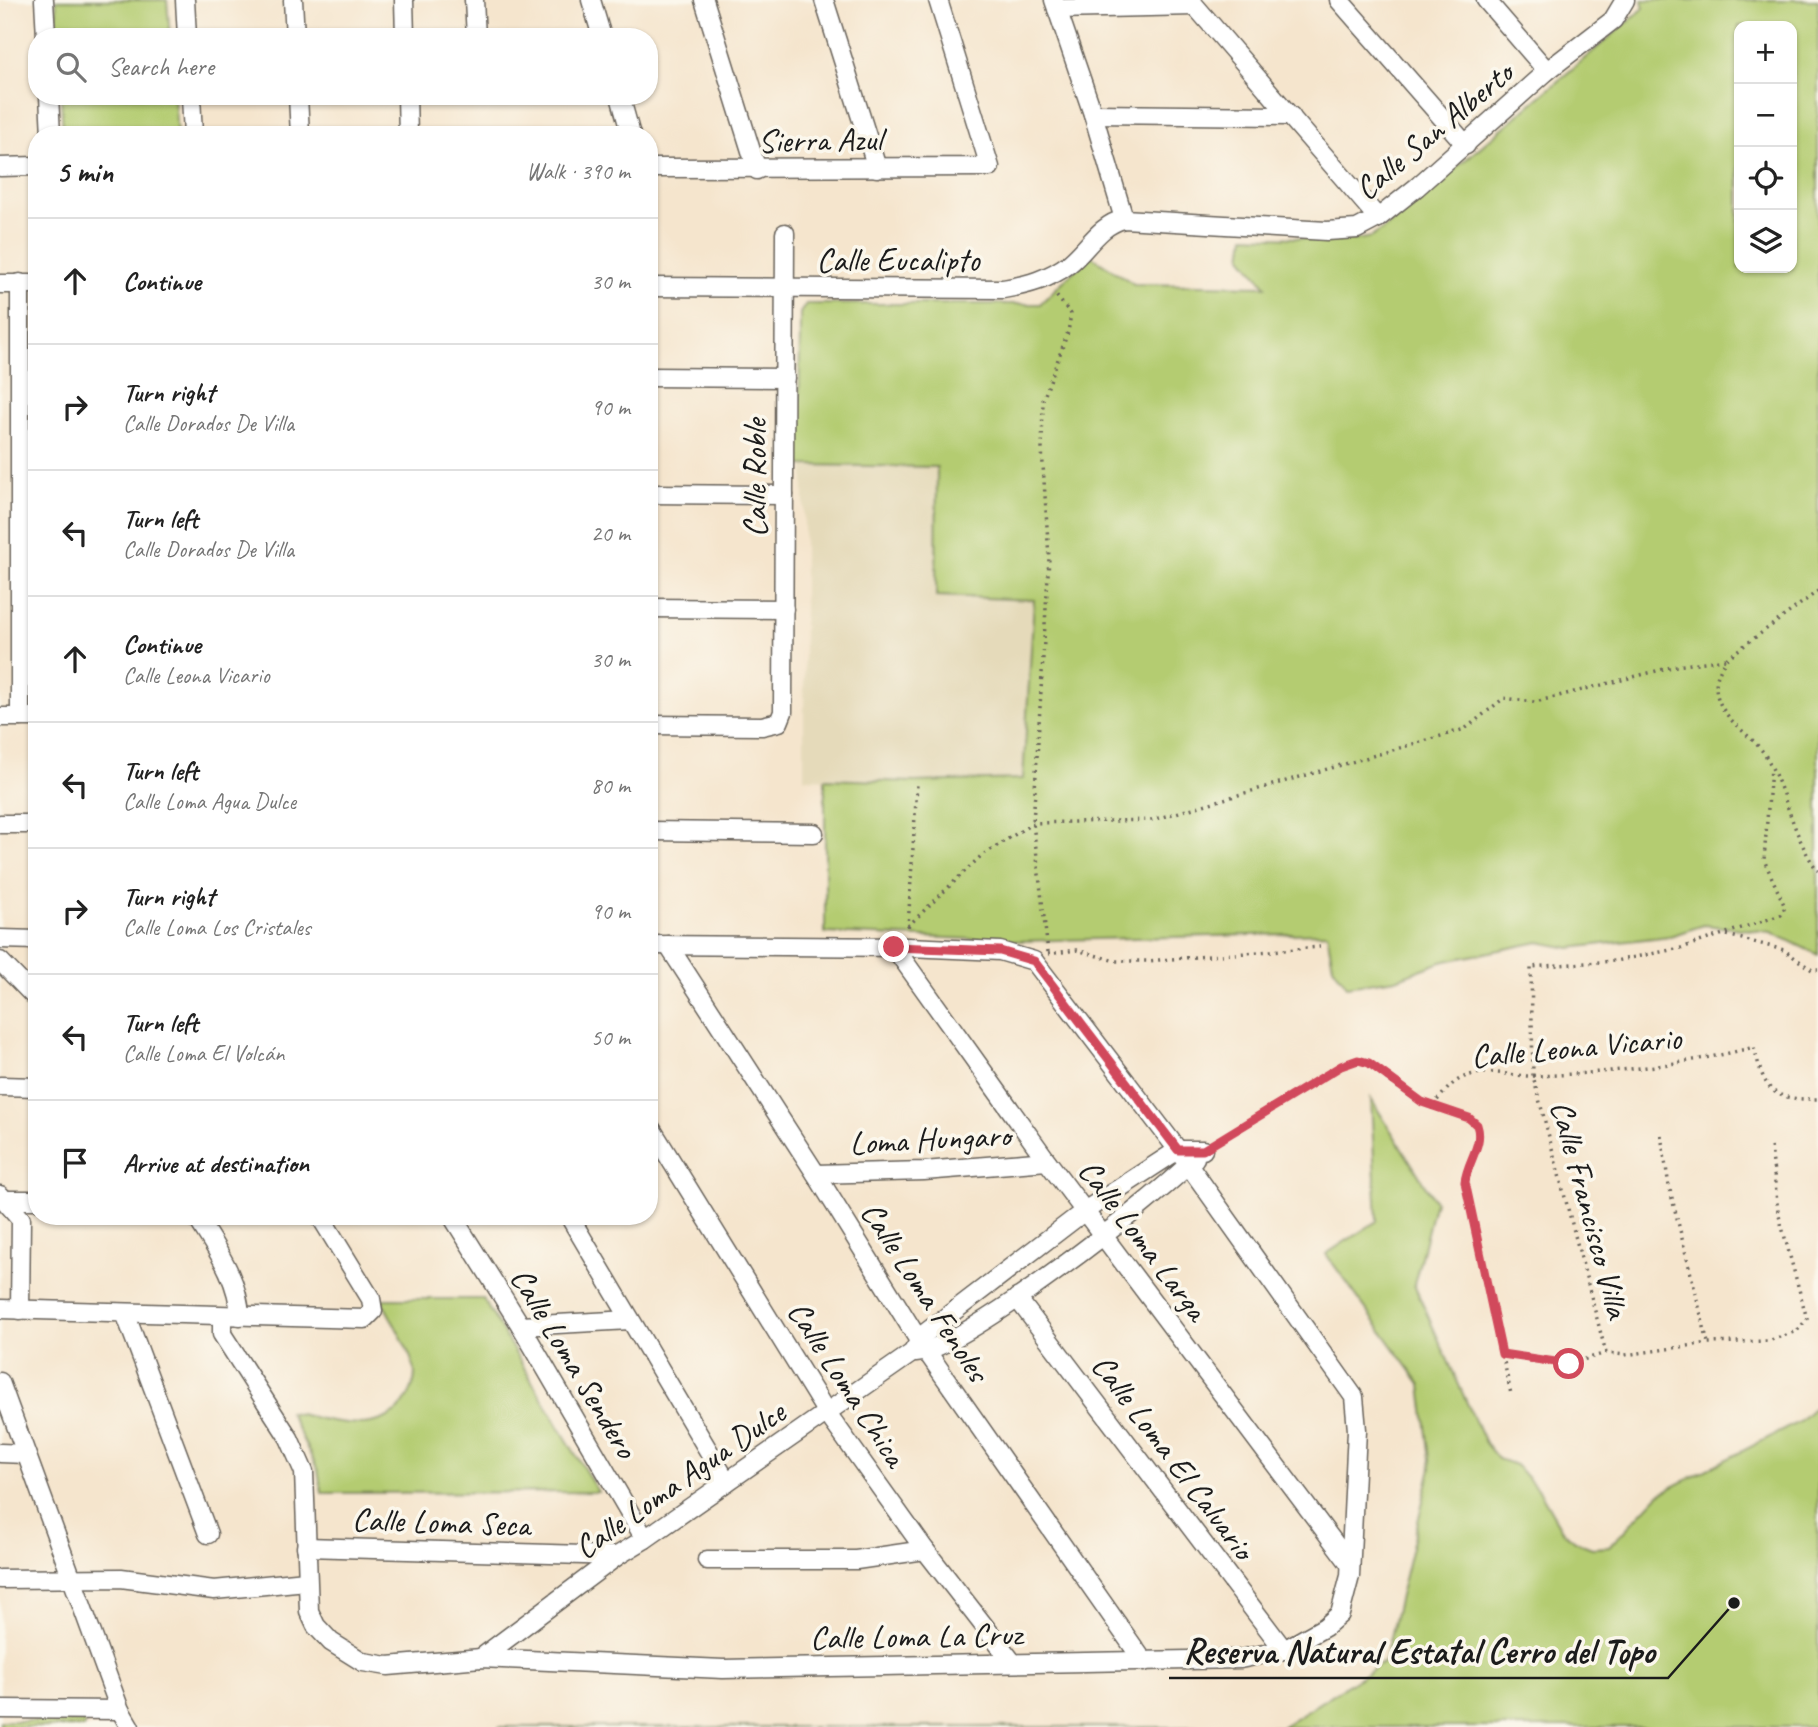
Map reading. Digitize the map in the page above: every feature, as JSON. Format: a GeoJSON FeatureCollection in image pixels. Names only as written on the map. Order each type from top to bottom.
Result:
{"type":"FeatureCollection","features":[{"type":"Feature","properties":{"kind":"street"},"geometry":{"type":"LineString","coordinates":[[44,0],[46,28]]}},
{"type":"Feature","properties":{"kind":"street"},"geometry":{"type":"LineString","coordinates":[[185,0],[187,28]]}},
{"type":"Feature","properties":{"kind":"street"},"geometry":{"type":"LineString","coordinates":[[293,0],[295,28]]}},
{"type":"Feature","properties":{"kind":"street"},"geometry":{"type":"LineString","coordinates":[[404,0],[405,28]]}},
{"type":"Feature","properties":{"kind":"street"},"geometry":{"type":"LineString","coordinates":[[474,0],[475,28]]}},
{"type":"Feature","properties":{"kind":"street"},"geometry":{"type":"LineString","coordinates":[[591,0],[599,28]]}},
{"type":"Feature","properties":{"kind":"street"},"geometry":{"type":"LineString","coordinates":[[704,0],[757,170]]}},
{"type":"Feature","properties":{"kind":"street"},"geometry":{"type":"LineString","coordinates":[[824,0],[877,168]]}},
{"type":"Feature","properties":{"kind":"street","name":"Sierra Azul"},"geometry":{"type":"LineString","coordinates":[[658,168],[757,170],[990,167],[938,0]]}},
{"type":"Feature","properties":{"kind":"street"},"geometry":{"type":"LineString","coordinates":[[1339,0],[1466,145]]}},
{"type":"Feature","properties":{"kind":"street"},"geometry":{"type":"LineString","coordinates":[[1486,0],[1547,71]]}},
{"type":"Feature","properties":{"kind":"street","name":"Calle San Alberto"},"geometry":{"type":"LineString","coordinates":[[1124,219],[1336,231],[1357,229],[1378,218],[1466,145],[1547,71],[1613,20],[1625,0]]}},
{"type":"Feature","properties":{"kind":"street"},"geometry":{"type":"LineString","coordinates":[[1124,219],[1093,114],[1056,5],[1192,3],[1378,218]]}},
{"type":"Feature","properties":{"kind":"street"},"geometry":{"type":"LineString","coordinates":[[49,105],[51,126]]}},
{"type":"Feature","properties":{"kind":"street"},"geometry":{"type":"LineString","coordinates":[[191,105],[193,126]]}},
{"type":"Feature","properties":{"kind":"street"},"geometry":{"type":"LineString","coordinates":[[298,105],[300,126]]}},
{"type":"Feature","properties":{"kind":"street"},"geometry":{"type":"LineString","coordinates":[[407,105],[408,126]]}},
{"type":"Feature","properties":{"kind":"street"},"geometry":{"type":"LineString","coordinates":[[623,105],[628,126]]}},
{"type":"Feature","properties":{"kind":"street"},"geometry":{"type":"LineString","coordinates":[[1093,114],[1291,116]]}},
{"type":"Feature","properties":{"kind":"street"},"geometry":{"type":"LineString","coordinates":[[0,167],[28,166]]}},
{"type":"Feature","properties":{"kind":"street","name":"Calle Eucalipto"},"geometry":{"type":"LineString","coordinates":[[658,287],[1003,289],[1042,281],[1070,263],[1107,226],[1124,219]]}},
{"type":"Feature","properties":{"kind":"street","name":"Calle Roble"},"geometry":{"type":"LineString","coordinates":[[658,725],[762,726],[779,722],[784,708],[785,233]]}},
{"type":"Feature","properties":{"kind":"street"},"geometry":{"type":"LineString","coordinates":[[0,284],[28,284],[28,717],[0,717]]}},
{"type":"Feature","properties":{"kind":"street"},"geometry":{"type":"LineString","coordinates":[[658,377],[785,379]]}},
{"type":"Feature","properties":{"kind":"street"},"geometry":{"type":"LineString","coordinates":[[658,494],[784,495]]}},
{"type":"Feature","properties":{"kind":"street"},"geometry":{"type":"LineString","coordinates":[[658,608],[784,609]]}},
{"type":"Feature","properties":{"kind":"street"},"geometry":{"type":"LineString","coordinates":[[0,824],[28,824]]}},
{"type":"Feature","properties":{"kind":"street"},"geometry":{"type":"LineString","coordinates":[[658,831],[814,833]]}},
{"type":"Feature","properties":{"kind":"street"},"geometry":{"type":"LineString","coordinates":[[0,939],[28,940]]}},
{"type":"Feature","properties":{"kind":"street"},"geometry":{"type":"LineString","coordinates":[[658,944],[901,947],[1041,957],[1354,1397],[1356,1430],[1350,1564]]}},
{"type":"Feature","properties":{"kind":"street","name":"Calle Loma Fenoles"},"geometry":{"type":"LineString","coordinates":[[668,945],[816,1174],[919,1348],[1144,1662]]}},
{"type":"Feature","properties":{"kind":"street","name":"Calle Loma Larga"},"geometry":{"type":"LineString","coordinates":[[901,947],[1047,1161],[1105,1234],[1350,1564]]}},
{"type":"Feature","properties":{"kind":"street"},"geometry":{"type":"LineString","coordinates":[[0,961],[28,990]]}},
{"type":"Feature","properties":{"kind":"street"},"geometry":{"type":"LineString","coordinates":[[0,1086],[28,1087]]}},
{"type":"Feature","properties":{"kind":"street","name":"Calle Loma Chica"},"geometry":{"type":"LineString","coordinates":[[658,1140],[827,1413],[925,1550],[1013,1663]]}},
{"type":"Feature","properties":{"kind":"street"},"geometry":{"type":"LineString","coordinates":[[1178,1150],[1203,1150]]}},
{"type":"Feature","properties":{"kind":"street","name":"Calle Loma Agua Dulce"},"geometry":{"type":"LineString","coordinates":[[481,1658],[617,1556],[919,1348],[1086,1210],[1178,1150]]}},
{"type":"Feature","properties":{"kind":"street","name":"Calle Loma Agua Dulce"},"geometry":{"type":"LineString","coordinates":[[919,1348],[960,1335],[1017,1298],[1105,1234],[1189,1165],[1203,1150]]}},
{"type":"Feature","properties":{"kind":"street","name":"Loma Hungaro"},"geometry":{"type":"LineString","coordinates":[[816,1174],[924,1171],[1047,1161]]}},
{"type":"Feature","properties":{"kind":"street"},"geometry":{"type":"LineString","coordinates":[[3,1197],[28,1199]]}},
{"type":"Feature","properties":{"kind":"street"},"geometry":{"type":"LineString","coordinates":[[3,1197],[21,1219],[20,1310]]}},
{"type":"Feature","properties":{"kind":"street","name":"Calle Loma La Cruz"},"geometry":{"type":"LineString","coordinates":[[202,1225],[230,1271],[239,1296],[222,1334],[289,1438],[304,1472],[307,1490],[306,1581],[309,1611],[316,1626],[331,1642],[363,1662],[398,1665],[481,1658],[723,1669],[1240,1659],[1284,1650],[1340,1614],[1349,1589],[1350,1564]]}},
{"type":"Feature","properties":{"kind":"street"},"geometry":{"type":"LineString","coordinates":[[0,1309],[357,1320],[368,1317],[373,1311],[367,1293],[325,1225]]}},
{"type":"Feature","properties":{"kind":"street","name":"Calle Loma Sendero"},"geometry":{"type":"LineString","coordinates":[[458,1225],[521,1326],[645,1539]]}},
{"type":"Feature","properties":{"kind":"street"},"geometry":{"type":"LineString","coordinates":[[574,1225],[727,1482]]}},
{"type":"Feature","properties":{"kind":"street","name":"Calle Loma El Calvario"},"geometry":{"type":"LineString","coordinates":[[1017,1298],[1284,1650]]}},
{"type":"Feature","properties":{"kind":"street"},"geometry":{"type":"LineString","coordinates":[[125,1313],[208,1534]]}},
{"type":"Feature","properties":{"kind":"street"},"geometry":{"type":"LineString","coordinates":[[521,1326],[630,1320]]}},
{"type":"Feature","properties":{"kind":"street"},"geometry":{"type":"LineString","coordinates":[[0,1382],[120,1710],[130,1727]]}},
{"type":"Feature","properties":{"kind":"street"},"geometry":{"type":"LineString","coordinates":[[0,1453],[26,1454]]}},
{"type":"Feature","properties":{"kind":"street","name":"Calle Loma Seca"},"geometry":{"type":"LineString","coordinates":[[306,1547],[617,1556]]}},
{"type":"Feature","properties":{"kind":"street"},"geometry":{"type":"LineString","coordinates":[[707,1560],[856,1560],[925,1550]]}},
{"type":"Feature","properties":{"kind":"street"},"geometry":{"type":"LineString","coordinates":[[0,1578],[121,1578],[214,1590],[306,1581]]}},
{"type":"Feature","properties":{"kind":"street"},"geometry":{"type":"LineString","coordinates":[[0,1709],[120,1710]]}},
{"type":"Feature","properties":{"kind":"path"},"geometry":{"type":"LineString","coordinates":[[1042,281],[1071,314],[1068,332],[1043,400],[1042,449],[1049,558],[1033,823],[1041,957],[1077,950],[1115,961],[1147,961],[1320,947]]}},
{"type":"Feature","properties":{"kind":"path"},"geometry":{"type":"LineString","coordinates":[[1818,591],[1726,659],[1718,673],[1718,697],[1732,722],[1766,755],[1802,845],[1818,871]]}},
{"type":"Feature","properties":{"kind":"path"},"geometry":{"type":"LineString","coordinates":[[908,926],[981,856],[1033,823],[1152,820],[1465,729],[1504,698],[1535,702],[1676,666],[1726,659]]}},
{"type":"Feature","properties":{"kind":"path"},"geometry":{"type":"LineString","coordinates":[[1725,935],[1770,921],[1781,915],[1785,907],[1764,860],[1771,768]]}},
{"type":"Feature","properties":{"kind":"path"},"geometry":{"type":"LineString","coordinates":[[901,947],[908,926],[917,784]]}},
{"type":"Feature","properties":{"kind":"path"},"geometry":{"type":"LineString","coordinates":[[1725,935],[1784,950],[1811,970],[1818,970]]}},
{"type":"Feature","properties":{"kind":"path","name":"Calle Francisco Villa"},"geometry":{"type":"LineString","coordinates":[[1606,1353],[1533,1076],[1531,967],[1625,959],[1682,948],[1725,935]]}},
{"type":"Feature","properties":{"kind":"path","name":"Calle Leona Vicario"},"geometry":{"type":"LineString","coordinates":[[1431,1107],[1455,1081],[1474,1073],[1533,1076],[1727,1055],[1754,1047],[1763,1080],[1771,1090],[1792,1100],[1818,1099]]}},
{"type":"Feature","properties":{"kind":"path"},"geometry":{"type":"LineString","coordinates":[[1203,1150],[1341,1066],[1363,1061],[1431,1107],[1469,1118],[1480,1133],[1465,1182],[1511,1394]]}},
{"type":"Feature","properties":{"kind":"path"},"geometry":{"type":"LineString","coordinates":[[1661,1135],[1672,1200],[1708,1343]]}},
{"type":"Feature","properties":{"kind":"path"},"geometry":{"type":"LineString","coordinates":[[1502,1354],[1569,1364],[1606,1353],[1625,1355],[1708,1343],[1768,1341],[1797,1331],[1807,1320],[1778,1212],[1771,1144]]}},
{"type":"Feature","properties":{"kind":"shaded area"},"geometry":{"type":"Polygon","coordinates":[[[804,465],[937,467],[936,596],[1034,599],[1023,779],[914,782],[804,778],[804,465]]]}},
{"type":"Feature","properties":{"kind":"green space"},"geometry":{"type":"Polygon","coordinates":[[[56,0],[167,0],[169,28],[58,28],[56,0]]]}},
{"type":"Feature","properties":{"kind":"green space"},"geometry":{"type":"Polygon","coordinates":[[[1642,0],[1818,0],[1818,955],[1771,932],[1704,925],[1670,936],[1570,948],[1539,942],[1441,962],[1396,979],[1347,986],[1333,966],[1327,933],[1018,941],[825,933],[825,779],[914,782],[1023,779],[1034,600],[936,596],[937,467],[799,465],[800,313],[806,304],[1040,304],[1090,255],[1134,284],[1266,286],[1242,257],[1245,236],[1355,240],[1371,237],[1385,228],[1644,8],[1642,0]]]}},
{"type":"Feature","properties":{"kind":"green space"},"geometry":{"type":"Polygon","coordinates":[[[61,105],[175,105],[176,126],[63,126],[61,105]]]}},
{"type":"Feature","properties":{"kind":"green space"},"geometry":{"type":"Polygon","coordinates":[[[1371,1099],[1435,1201],[1414,1285],[1485,1443],[1498,1459],[1516,1465],[1540,1492],[1562,1530],[1574,1541],[1592,1548],[1609,1547],[1659,1494],[1797,1423],[1818,1404],[1818,1727],[1281,1727],[1384,1662],[1431,1468],[1421,1385],[1326,1254],[1377,1221],[1371,1099]]]}},
{"type":"Feature","properties":{"kind":"green space"},"geometry":{"type":"Polygon","coordinates":[[[381,1299],[483,1299],[598,1492],[322,1493],[318,1470],[289,1412],[337,1422],[369,1423],[384,1419],[396,1411],[407,1398],[414,1383],[415,1371],[411,1358],[381,1299]]]}},
{"type":"Feature","properties":{"kind":"green space"},"geometry":{"type":"Polygon","coordinates":[[[0,1721],[85,1721],[84,1727],[0,1727],[0,1721]]]}},
{"type":"Feature","properties":{"kind":"place","name":"Reserva Natural Estatal Cerro del Topo"},"geometry":{"type":"Point","coordinates":[1734,1603]}},
{"type":"Feature","properties":{"kind":"route"},"geometry":{"type":"LineString","coordinates":[[894,947],[1000,951],[1034,961],[1178,1150],[1203,1150],[1341,1066],[1358,1060],[1375,1066],[1394,1084],[1431,1107],[1469,1118],[1477,1125],[1480,1133],[1476,1150],[1468,1162],[1465,1182],[1502,1354],[1569,1364]]}}]}
